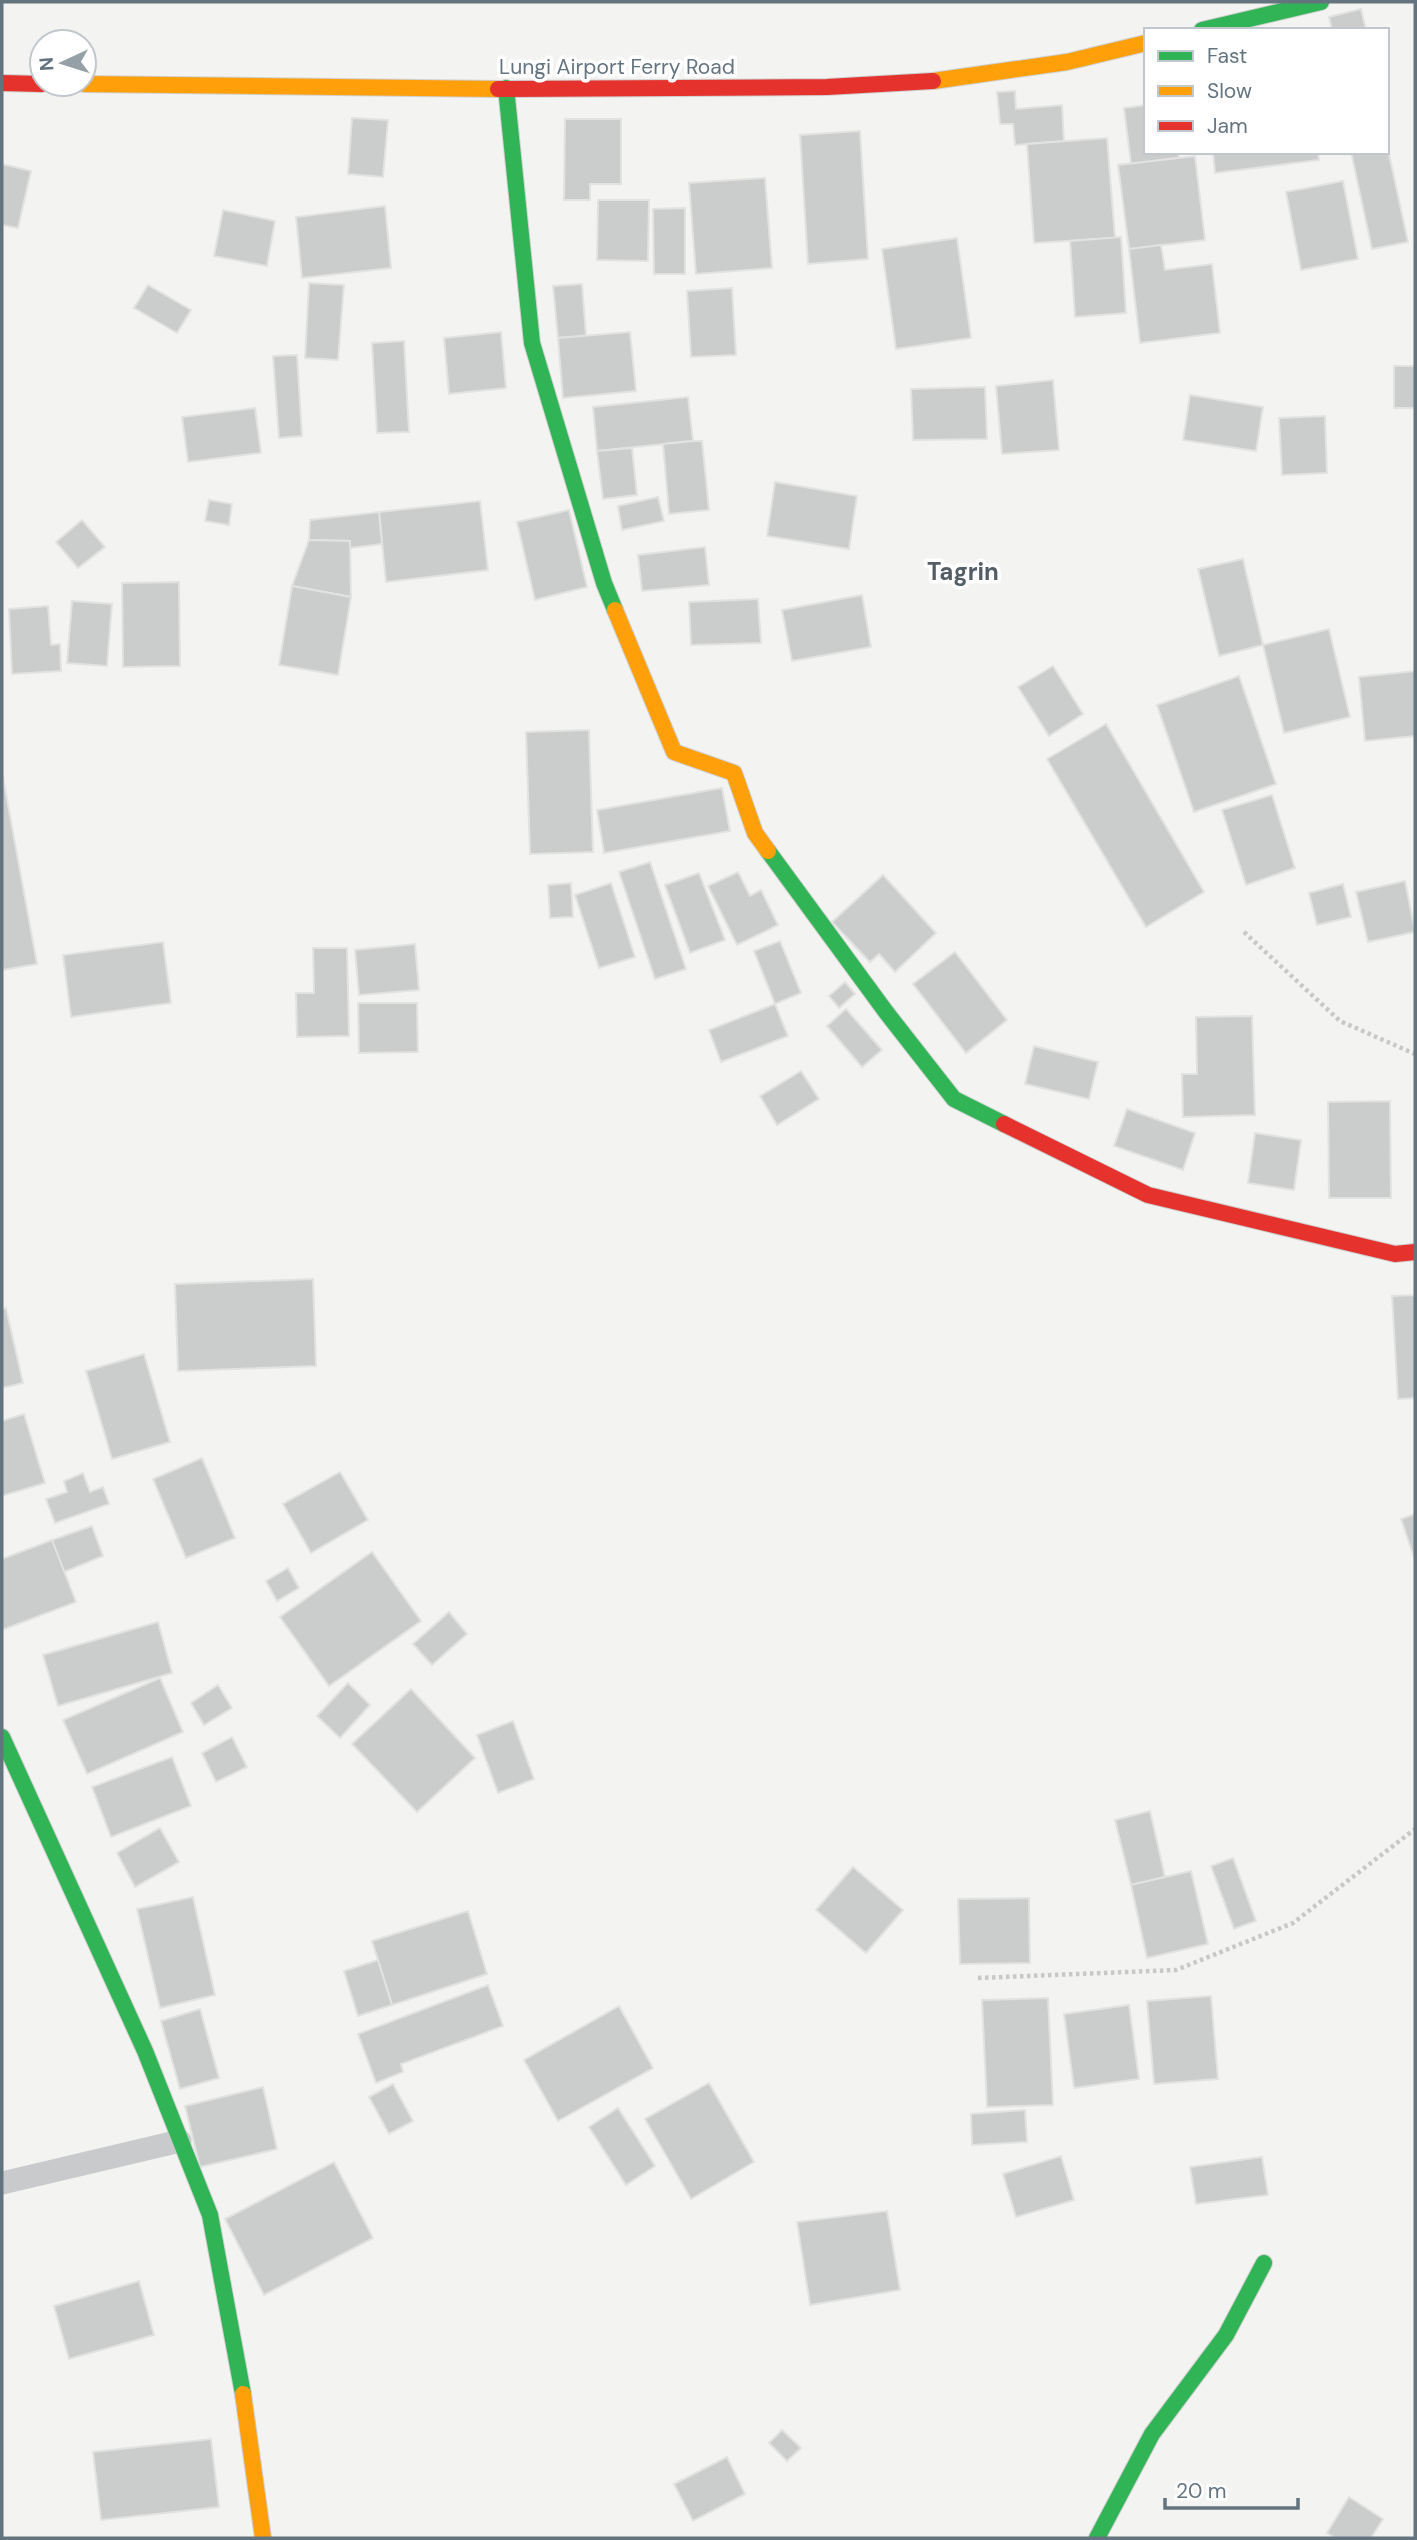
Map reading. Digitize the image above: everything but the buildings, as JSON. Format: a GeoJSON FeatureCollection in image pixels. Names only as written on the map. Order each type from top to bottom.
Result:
{"type":"FeatureCollection","features":[{"type":"Feature","properties":{"kind":"street"},"geometry":{"type":"LineString","coordinates":[[1210,28],[1321,2]]}},
{"type":"Feature","properties":{"kind":"street","name":"Lungi Airport Ferry Road"},"geometry":{"type":"LineString","coordinates":[[98,84],[600,90],[827,87],[950,80],[1067,62],[1144,43]]}},
{"type":"Feature","properties":{"kind":"street"},"geometry":{"type":"LineString","coordinates":[[2,83],[28,83]]}},
{"type":"Feature","properties":{"kind":"street"},"geometry":{"type":"LineString","coordinates":[[506,88],[531,343],[604,583],[674,752],[734,773],[755,833],[886,1012],[954,1099],[1148,1195],[1395,1254],[1415,1252]]}},
{"type":"Feature","properties":{"kind":"street"},"geometry":{"type":"LineString","coordinates":[[2,1737],[145,2051],[209,2215],[244,2397],[263,2538]]}},
{"type":"Feature","properties":{"kind":"street"},"geometry":{"type":"LineString","coordinates":[[1097,2538],[1152,2434],[1226,2335],[1264,2263]]}},
{"type":"Feature","properties":{"kind":"lane"},"geometry":{"type":"LineString","coordinates":[[2,2183],[180,2141]]}},
{"type":"Feature","properties":{"kind":"path"},"geometry":{"type":"LineString","coordinates":[[1244,932],[1340,1021],[1415,1054]]}},
{"type":"Feature","properties":{"kind":"path"},"geometry":{"type":"LineString","coordinates":[[978,1978],[1176,1970],[1293,1923],[1415,1829]]}},
{"type":"Feature","properties":{"kind":"traffic: fast"},"geometry":{"type":"LineString","coordinates":[[1210,28],[1321,2]]}},
{"type":"Feature","properties":{"kind":"traffic: fast"},"geometry":{"type":"LineString","coordinates":[[506,88],[532,343],[604,583],[615,610]]}},
{"type":"Feature","properties":{"kind":"traffic: fast"},"geometry":{"type":"LineString","coordinates":[[768,851],[886,1012],[954,1099],[1004,1124]]}},
{"type":"Feature","properties":{"kind":"traffic: fast"},"geometry":{"type":"LineString","coordinates":[[2,1737],[145,2051],[210,2215],[243,2394]]}},
{"type":"Feature","properties":{"kind":"traffic: fast"},"geometry":{"type":"LineString","coordinates":[[1097,2538],[1152,2434],[1226,2335],[1264,2263]]}},
{"type":"Feature","properties":{"kind":"traffic: slow"},"geometry":{"type":"LineString","coordinates":[[933,81],[1067,62],[1144,43]]}},
{"type":"Feature","properties":{"kind":"traffic: slow"},"geometry":{"type":"LineString","coordinates":[[98,84],[498,89]]}},
{"type":"Feature","properties":{"kind":"traffic: slow"},"geometry":{"type":"LineString","coordinates":[[615,610],[674,752],[734,773],[755,833],[768,851]]}},
{"type":"Feature","properties":{"kind":"traffic: slow"},"geometry":{"type":"LineString","coordinates":[[243,2394],[263,2538]]}},
{"type":"Feature","properties":{"kind":"traffic: jam"},"geometry":{"type":"LineString","coordinates":[[498,89],[827,87],[933,81]]}},
{"type":"Feature","properties":{"kind":"traffic: jam"},"geometry":{"type":"LineString","coordinates":[[2,83],[28,84]]}},
{"type":"Feature","properties":{"kind":"traffic: jam"},"geometry":{"type":"LineString","coordinates":[[1004,1124],[1148,1195],[1395,1254],[1415,1252]]}},
{"type":"Feature","properties":{"kind":"district","name":"Tagrin"},"geometry":{"type":"Point","coordinates":[963,571]}}]}
